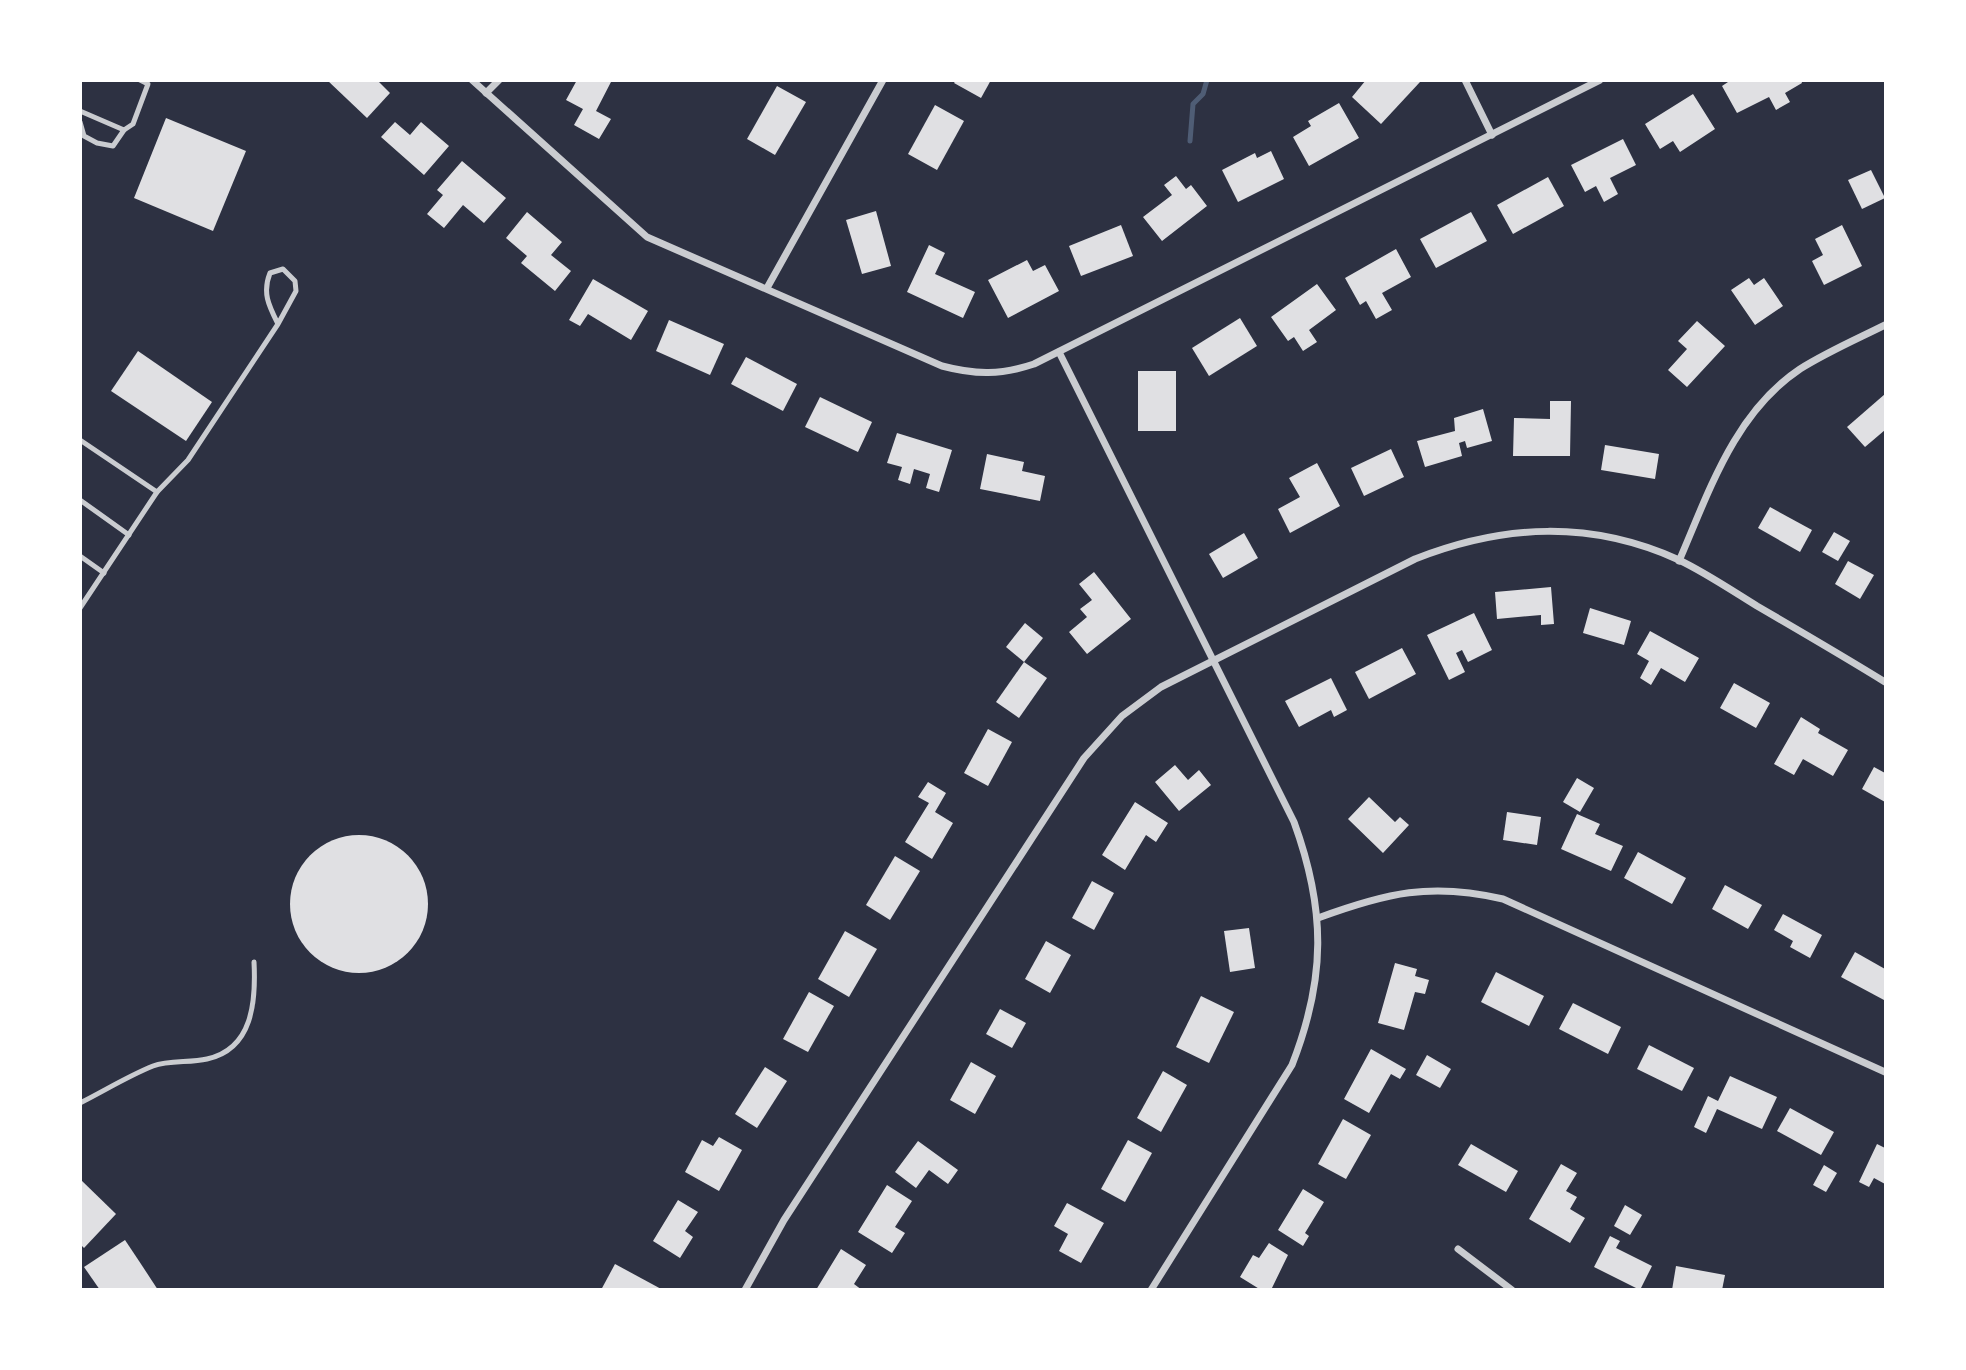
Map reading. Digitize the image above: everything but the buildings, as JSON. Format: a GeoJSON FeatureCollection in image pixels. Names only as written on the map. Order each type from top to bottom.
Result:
{"type":"FeatureCollection","features":[{"type":"Feature","properties":{"kind":"street"},"geometry":{"type":"LineString","coordinates":[[472,80],[647,237],[942,366],[967,373],[1009,372],[1059,352],[1600,80]]}},
{"type":"Feature","properties":{"kind":"street"},"geometry":{"type":"LineString","coordinates":[[486,93],[499,80]]}},
{"type":"Feature","properties":{"kind":"street"},"geometry":{"type":"LineString","coordinates":[[767,288],[883,80]]}},
{"type":"Feature","properties":{"kind":"street"},"geometry":{"type":"LineString","coordinates":[[1465,80],[1492,135]]}},
{"type":"Feature","properties":{"kind":"street"},"geometry":{"type":"LineString","coordinates":[[1679,561],[1724,458],[1741,429],[1763,403],[1798,370],[1885,325]]}},
{"type":"Feature","properties":{"kind":"street"},"geometry":{"type":"LineString","coordinates":[[1059,352],[1294,822],[1307,859],[1318,918],[1315,992],[1292,1065],[1151,1290]]}},
{"type":"Feature","properties":{"kind":"street"},"geometry":{"type":"LineString","coordinates":[[745,1290],[784,1220],[1084,758],[1108,729],[1146,697],[1213,661],[1416,559],[1454,544],[1493,534],[1528,530],[1587,532],[1626,540],[1679,561],[1885,682]]}},
{"type":"Feature","properties":{"kind":"street"},"geometry":{"type":"LineString","coordinates":[[1318,918],[1374,898],[1417,889],[1468,891],[1503,899],[1885,1072]]}},
{"type":"Feature","properties":{"kind":"street"},"geometry":{"type":"LineString","coordinates":[[1458,1249],[1512,1290]]}},
{"type":"Feature","properties":{"kind":"lane"},"geometry":{"type":"LineString","coordinates":[[80,122],[84,136],[97,143],[113,146],[124,130],[133,124],[148,84],[140,80]]}},
{"type":"Feature","properties":{"kind":"lane"},"geometry":{"type":"LineString","coordinates":[[80,111],[124,130]]}},
{"type":"Feature","properties":{"kind":"lane"},"geometry":{"type":"LineString","coordinates":[[80,608],[157,492],[188,460],[278,324],[296,291],[295,281],[283,269],[270,273],[265,286],[268,306],[278,324]]}},
{"type":"Feature","properties":{"kind":"lane"},"geometry":{"type":"LineString","coordinates":[[80,440],[157,492]]}},
{"type":"Feature","properties":{"kind":"lane"},"geometry":{"type":"LineString","coordinates":[[80,500],[129,535]]}},
{"type":"Feature","properties":{"kind":"lane"},"geometry":{"type":"LineString","coordinates":[[80,556],[104,573]]}},
{"type":"Feature","properties":{"kind":"lane"},"geometry":{"type":"LineString","coordinates":[[80,1103],[155,1065],[209,1059],[234,1046],[247,1028],[256,996],[254,962]]}},
{"type":"Feature","properties":{"kind":"waterway"},"geometry":{"type":"LineString","coordinates":[[1190,141],[1193,104],[1203,94],[1207,80]]}}]}
